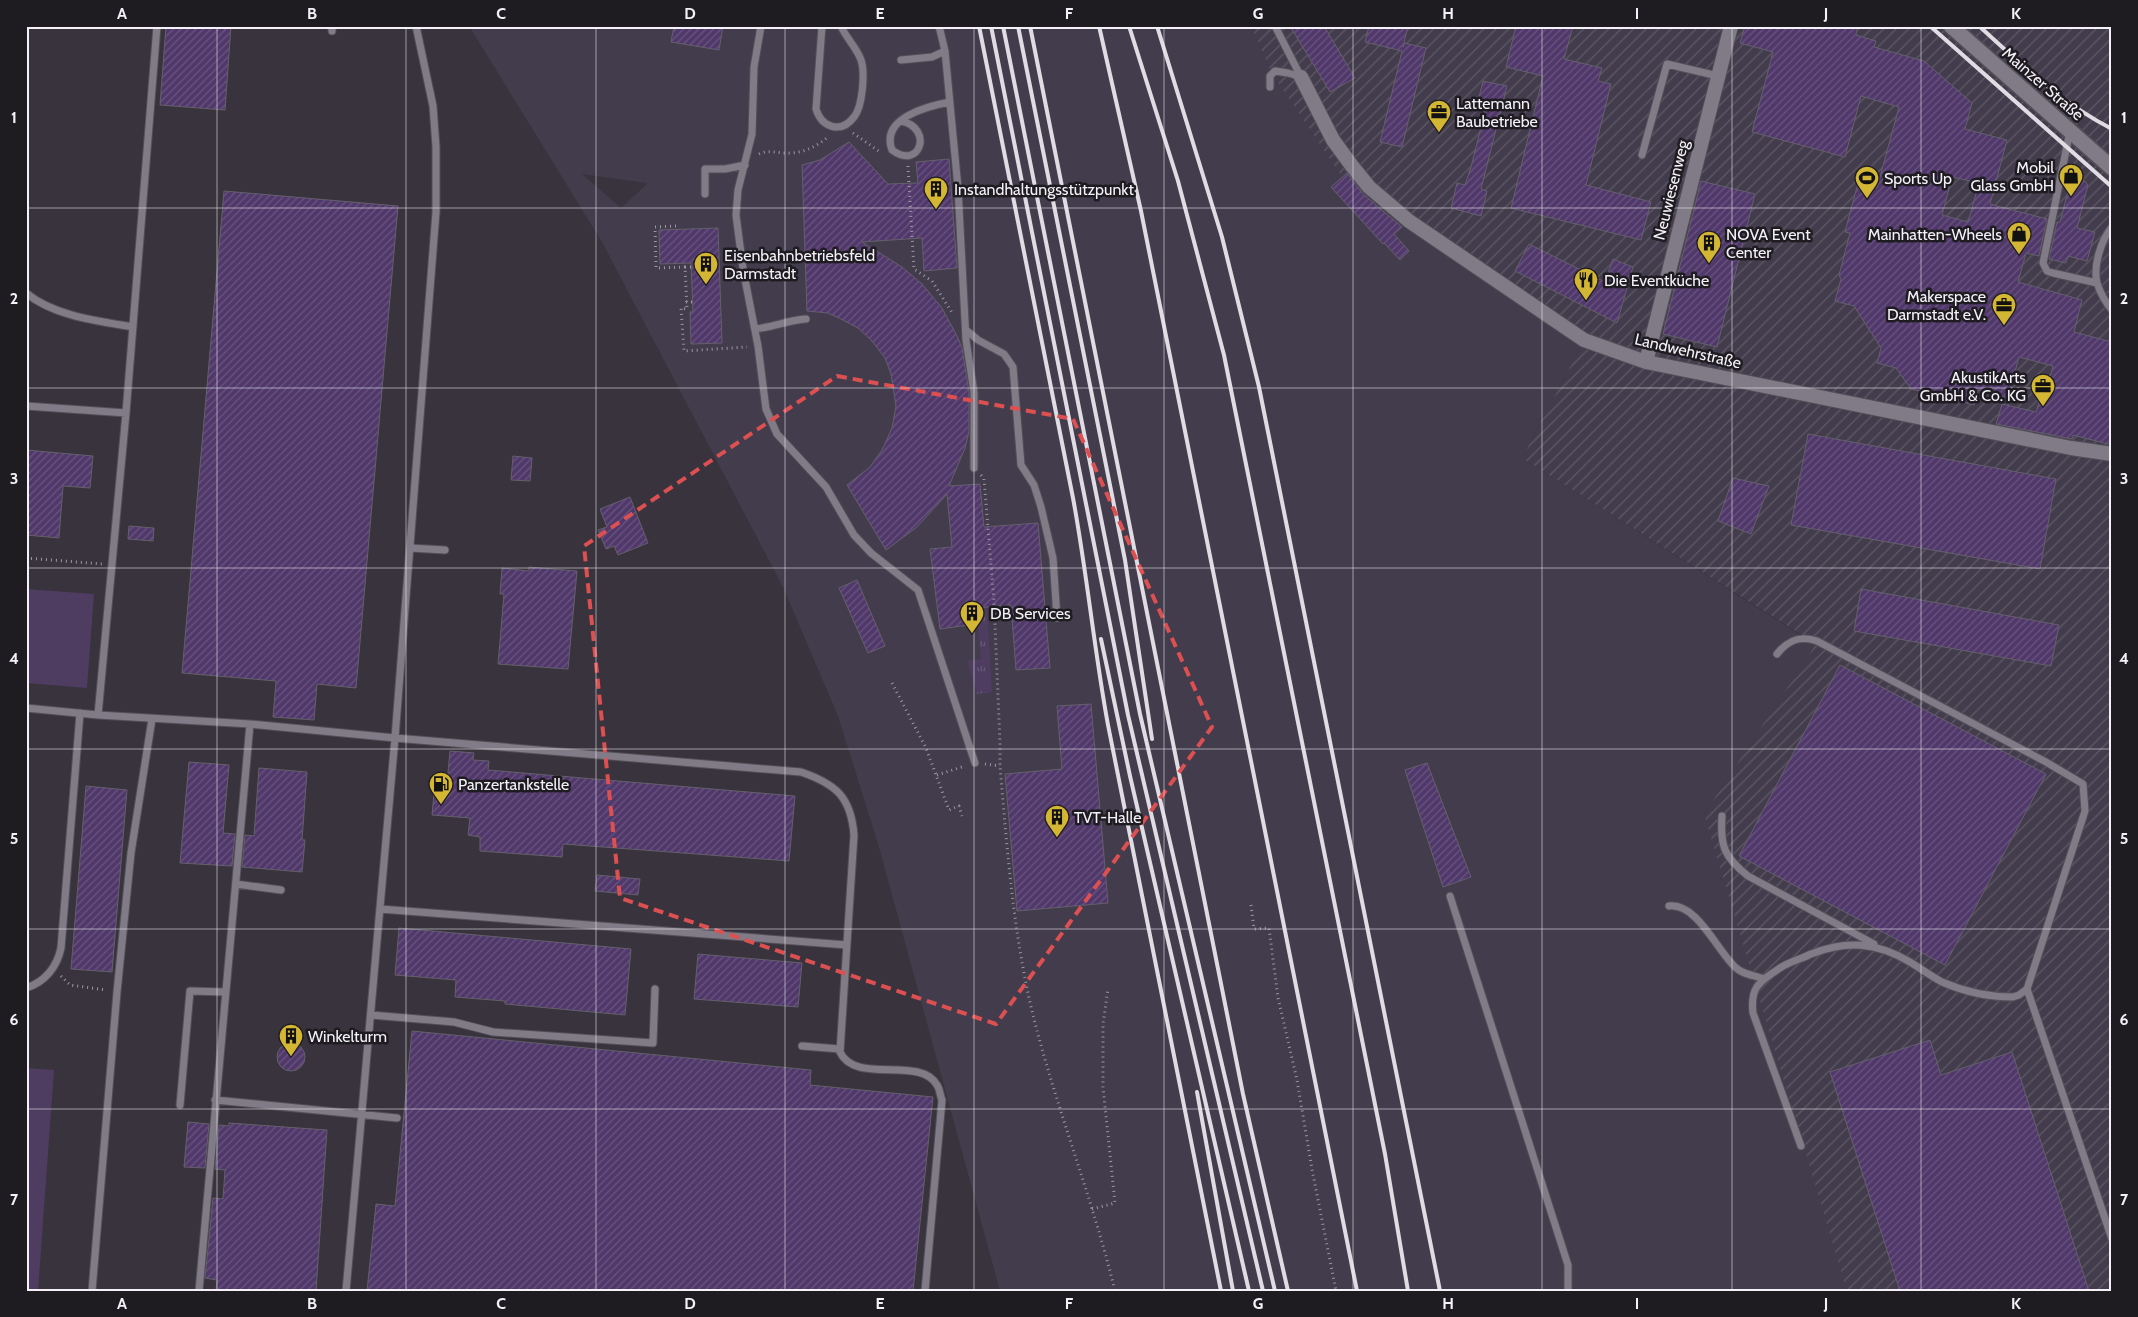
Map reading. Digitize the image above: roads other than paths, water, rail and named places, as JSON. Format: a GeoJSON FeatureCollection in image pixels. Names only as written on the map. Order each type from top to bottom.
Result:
{"type":"FeatureCollection","features":[{"type":"Feature","properties":{"kind":"street","name":"Neuwiesenweg"},"geometry":{"type":"LineString","coordinates":[[1646,362],[1731,26]]}},
{"type":"Feature","properties":{"kind":"street","name":"Mainzer Straße"},"geometry":{"type":"LineString","coordinates":[[1951,26],[2112,168]]}},
{"type":"Feature","properties":{"kind":"street","name":"Landwehrstraße"},"geometry":{"type":"LineString","coordinates":[[1301,77],[1333,140],[1369,186],[1409,221],[1584,340],[1646,362],[2061,446],[2112,454]]}},
{"type":"Feature","properties":{"kind":"lane"},"geometry":{"type":"LineString","coordinates":[[98,716],[126,413],[157,26]]}},
{"type":"Feature","properties":{"kind":"lane"},"geometry":{"type":"LineString","coordinates":[[346,1291],[395,738],[436,212],[436,148],[433,106],[416,26]]}},
{"type":"Feature","properties":{"kind":"lane"},"geometry":{"type":"LineString","coordinates":[[761,26],[754,67],[752,134],[736,202],[736,215],[742,269],[755,329],[764,398],[774,428],[785,445],[826,487],[859,541],[918,590],[975,763]]}},
{"type":"Feature","properties":{"kind":"lane"},"geometry":{"type":"LineString","coordinates":[[822,26],[816,109],[819,119],[833,127],[842,126],[855,116],[862,93],[862,61],[841,26]]}},
{"type":"Feature","properties":{"kind":"lane"},"geometry":{"type":"LineString","coordinates":[[939,26],[945,51],[959,197],[966,330],[974,392],[974,468]]}},
{"type":"Feature","properties":{"kind":"lane","name":"Landwehrstraße"},"geometry":{"type":"LineString","coordinates":[[1274,26],[1301,77]]}},
{"type":"Feature","properties":{"kind":"lane"},"geometry":{"type":"LineString","coordinates":[[901,60],[932,57],[945,51]]}},
{"type":"Feature","properties":{"kind":"lane"},"geometry":{"type":"LineString","coordinates":[[1642,155],[1667,64],[1718,76]]}},
{"type":"Feature","properties":{"kind":"lane"},"geometry":{"type":"LineString","coordinates":[[1270,87],[1270,76],[1275,71],[1288,72],[1301,77]]}},
{"type":"Feature","properties":{"kind":"lane"},"geometry":{"type":"LineString","coordinates":[[902,121],[909,123],[918,130],[920,138],[920,146],[915,154],[908,157],[898,155],[892,150],[890,136],[893,129],[902,121],[914,112],[928,106],[950,102]]}},
{"type":"Feature","properties":{"kind":"lane"},"geometry":{"type":"LineString","coordinates":[[2070,131],[2043,263],[2047,271],[2053,274],[2097,284]]}},
{"type":"Feature","properties":{"kind":"lane"},"geometry":{"type":"LineString","coordinates":[[705,194],[705,169],[745,166]]}},
{"type":"Feature","properties":{"kind":"lane"},"geometry":{"type":"LineString","coordinates":[[2112,227],[2102,245],[2096,274],[2097,284],[2112,310]]}},
{"type":"Feature","properties":{"kind":"lane"},"geometry":{"type":"LineString","coordinates":[[26,293],[39,303],[88,319],[133,327]]}},
{"type":"Feature","properties":{"kind":"lane"},"geometry":{"type":"LineString","coordinates":[[755,329],[806,319]]}},
{"type":"Feature","properties":{"kind":"lane"},"geometry":{"type":"LineString","coordinates":[[966,330],[978,340],[1004,354],[1013,367],[1021,465],[1034,485],[1047,532],[1053,558],[1058,618]]}},
{"type":"Feature","properties":{"kind":"lane"},"geometry":{"type":"LineString","coordinates":[[26,406],[126,413]]}},
{"type":"Feature","properties":{"kind":"lane"},"geometry":{"type":"LineString","coordinates":[[410,548],[446,550]]}},
{"type":"Feature","properties":{"kind":"lane"},"geometry":{"type":"LineString","coordinates":[[1777,654],[1783,646],[1795,638],[1809,638],[1817,641],[2078,779],[2083,784],[2085,811],[2027,989],[2112,1239]]}},
{"type":"Feature","properties":{"kind":"lane"},"geometry":{"type":"LineString","coordinates":[[26,708],[98,716],[250,724],[801,772],[835,787],[853,824],[840,1049],[842,1058],[853,1065],[923,1074],[937,1085],[942,1100],[925,1291]]}},
{"type":"Feature","properties":{"kind":"lane"},"geometry":{"type":"LineString","coordinates":[[26,988],[41,980],[53,969],[59,958],[61,948],[80,713]]}},
{"type":"Feature","properties":{"kind":"lane"},"geometry":{"type":"LineString","coordinates":[[92,1291],[117,992],[131,853],[152,719]]}},
{"type":"Feature","properties":{"kind":"lane"},"geometry":{"type":"LineString","coordinates":[[198,1291],[250,724]]}},
{"type":"Feature","properties":{"kind":"lane"},"geometry":{"type":"LineString","coordinates":[[1722,816],[1723,848],[1737,867],[1748,876],[1908,961],[1941,981],[1963,990],[1991,996],[2013,997],[2027,989]]}},
{"type":"Feature","properties":{"kind":"lane"},"geometry":{"type":"LineString","coordinates":[[236,884],[281,890]]}},
{"type":"Feature","properties":{"kind":"lane"},"geometry":{"type":"LineString","coordinates":[[1450,896],[1568,1265],[1568,1291]]}},
{"type":"Feature","properties":{"kind":"lane"},"geometry":{"type":"LineString","coordinates":[[1669,906],[1678,905],[1690,911],[1735,967],[1747,974],[1764,979]]}},
{"type":"Feature","properties":{"kind":"lane"},"geometry":{"type":"LineString","coordinates":[[380,909],[847,945]]}},
{"type":"Feature","properties":{"kind":"lane"},"geometry":{"type":"LineString","coordinates":[[1801,1146],[1754,1013],[1753,994],[1764,979],[1785,965],[1833,946],[1859,945],[1883,949]]}},
{"type":"Feature","properties":{"kind":"lane"},"geometry":{"type":"LineString","coordinates":[[370,1015],[454,1022],[493,1032],[653,1043],[654,989]]}},
{"type":"Feature","properties":{"kind":"lane"},"geometry":{"type":"LineString","coordinates":[[180,1105],[190,990],[225,992]]}},
{"type":"Feature","properties":{"kind":"lane"},"geometry":{"type":"LineString","coordinates":[[802,1046],[840,1049]]}},
{"type":"Feature","properties":{"kind":"lane"},"geometry":{"type":"LineString","coordinates":[[216,1100],[397,1118]]}},
{"type":"Feature","properties":{"kind":"railway"},"geometry":{"type":"LineString","coordinates":[[979,26],[1073,498],[1108,725],[1221,1291]]}},
{"type":"Feature","properties":{"kind":"railway"},"geometry":{"type":"LineString","coordinates":[[991,26],[1128,715],[1263,1291]]}},
{"type":"Feature","properties":{"kind":"railway"},"geometry":{"type":"LineString","coordinates":[[1003,26],[1140,714],[1275,1291]]}},
{"type":"Feature","properties":{"kind":"railway"},"geometry":{"type":"LineString","coordinates":[[1018,26],[1125,560],[1152,739]]}},
{"type":"Feature","properties":{"kind":"railway"},"geometry":{"type":"LineString","coordinates":[[1030,26],[1243,1094],[1288,1291]]}},
{"type":"Feature","properties":{"kind":"railway"},"geometry":{"type":"LineString","coordinates":[[1099,26],[1141,211],[1357,1291]]}},
{"type":"Feature","properties":{"kind":"railway"},"geometry":{"type":"LineString","coordinates":[[1129,26],[1178,181],[1224,355],[1385,1154],[1408,1291]]}},
{"type":"Feature","properties":{"kind":"railway"},"geometry":{"type":"LineString","coordinates":[[1157,26],[1222,237],[1259,387],[1440,1291]]}},
{"type":"Feature","properties":{"kind":"railway"},"geometry":{"type":"LineString","coordinates":[[1930,26],[2112,187]]}},
{"type":"Feature","properties":{"kind":"railway"},"geometry":{"type":"LineString","coordinates":[[1979,26],[2059,95],[2093,119],[2112,129]]}},
{"type":"Feature","properties":{"kind":"railway"},"geometry":{"type":"LineString","coordinates":[[1101,639],[1130,776],[1249,1291]]}},
{"type":"Feature","properties":{"kind":"railway"},"geometry":{"type":"LineString","coordinates":[[1197,1092],[1233,1291]]}},
{"type":"Feature","properties":{"kind":"place","name":"Lattemann Baubetriebe"},"geometry":{"type":"Point","coordinates":[1439,133]}},
{"type":"Feature","properties":{"kind":"place","name":"Mobil Glass GmbH"},"geometry":{"type":"Point","coordinates":[2071,197]}},
{"type":"Feature","properties":{"kind":"place","name":"Sports Up"},"geometry":{"type":"Point","coordinates":[1867,199]}},
{"type":"Feature","properties":{"kind":"place","name":"Instandhaltungsstützpunkt"},"geometry":{"type":"Point","coordinates":[936,210]}},
{"type":"Feature","properties":{"kind":"place","name":"Mainhatten-Wheels"},"geometry":{"type":"Point","coordinates":[2019,255]}},
{"type":"Feature","properties":{"kind":"place","name":"NOVA Event Center"},"geometry":{"type":"Point","coordinates":[1709,264]}},
{"type":"Feature","properties":{"kind":"place","name":"Eisenbahnbetriebsfeld Darmstadt"},"geometry":{"type":"Point","coordinates":[706,285]}},
{"type":"Feature","properties":{"kind":"place","name":"Die Eventküche"},"geometry":{"type":"Point","coordinates":[1586,301]}},
{"type":"Feature","properties":{"kind":"place","name":"Makerspace Darmstadt e.V."},"geometry":{"type":"Point","coordinates":[2004,326]}},
{"type":"Feature","properties":{"kind":"place","name":"AkustikArts GmbH & Co. KG"},"geometry":{"type":"Point","coordinates":[2043,407]}},
{"type":"Feature","properties":{"kind":"place","name":"DB Services"},"geometry":{"type":"Point","coordinates":[972,634]}},
{"type":"Feature","properties":{"kind":"place","name":"Panzertankstelle"},"geometry":{"type":"Point","coordinates":[441,805]}},
{"type":"Feature","properties":{"kind":"place","name":"TVT-Halle"},"geometry":{"type":"Point","coordinates":[1057,838]}},
{"type":"Feature","properties":{"kind":"place","name":"Winkelturm"},"geometry":{"type":"Point","coordinates":[291,1057]}}]}
